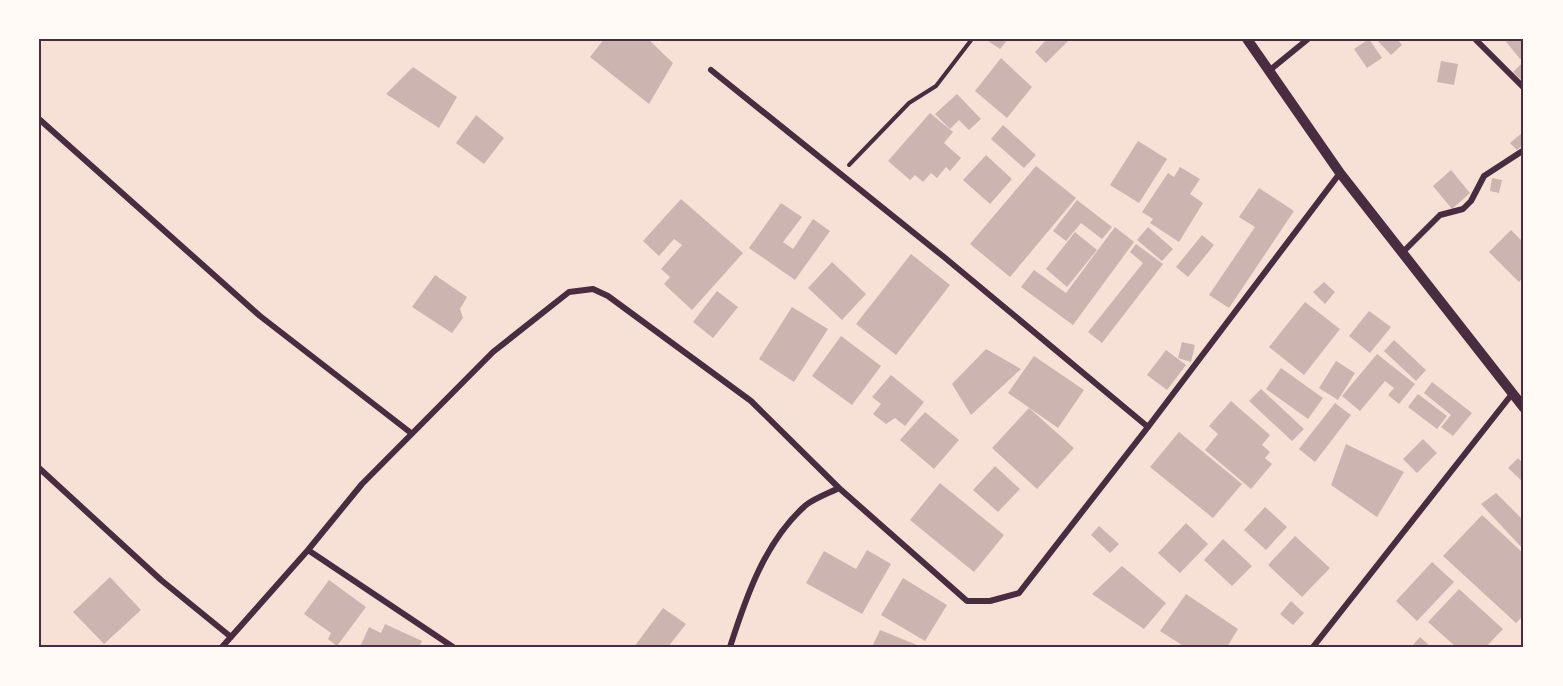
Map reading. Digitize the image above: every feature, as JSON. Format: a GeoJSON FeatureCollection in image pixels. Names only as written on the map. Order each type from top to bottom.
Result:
{"type":"FeatureCollection","features":[{"type":"Feature","properties":{"kind":"street"},"geometry":{"type":"LineString","coordinates":[[1247,39],[1340,173],[1524,408]]}},
{"type":"Feature","properties":{"kind":"street"},"geometry":{"type":"LineString","coordinates":[[1270,70],[1308,39]]}},
{"type":"Feature","properties":{"kind":"street"},"geometry":{"type":"LineString","coordinates":[[1475,39],[1524,88]]}},
{"type":"Feature","properties":{"kind":"street"},"geometry":{"type":"LineString","coordinates":[[711,70],[1148,427]]}},
{"type":"Feature","properties":{"kind":"street"},"geometry":{"type":"LineString","coordinates":[[39,119],[260,316],[411,433]]}},
{"type":"Feature","properties":{"kind":"street"},"geometry":{"type":"LineString","coordinates":[[1402,253],[1440,215],[1463,209],[1471,201],[1484,176],[1524,150]]}},
{"type":"Feature","properties":{"kind":"street"},"geometry":{"type":"LineString","coordinates":[[222,647],[308,550],[362,484],[411,433],[494,352],[560,296],[576,289],[593,289],[608,296],[751,401],[839,488],[967,601],[990,601],[1018,593],[1148,427],[1340,173]]}},
{"type":"Feature","properties":{"kind":"street"},"geometry":{"type":"LineString","coordinates":[[1312,647],[1512,394]]}},
{"type":"Feature","properties":{"kind":"street"},"geometry":{"type":"LineString","coordinates":[[39,468],[161,580],[231,636]]}},
{"type":"Feature","properties":{"kind":"street"},"geometry":{"type":"LineString","coordinates":[[730,647],[747,596],[767,555],[786,527],[807,504],[839,488]]}},
{"type":"Feature","properties":{"kind":"street"},"geometry":{"type":"LineString","coordinates":[[308,550],[453,647]]}},
{"type":"Feature","properties":{"kind":"path"},"geometry":{"type":"LineString","coordinates":[[841,174],[863,148],[909,103],[936,86],[972,39]]}},
{"type":"Feature","properties":{"kind":"building"},"geometry":{"type":"Polygon","coordinates":[[[604,39],[648,39],[673,63],[649,104],[590,57],[604,39]]]}},
{"type":"Feature","properties":{"kind":"building"},"geometry":{"type":"Polygon","coordinates":[[[985,39],[1008,39],[1000,49],[985,39]]]}},
{"type":"Feature","properties":{"kind":"building"},"geometry":{"type":"Polygon","coordinates":[[[1047,39],[1070,39],[1046,63],[1035,52],[1047,39]]]}},
{"type":"Feature","properties":{"kind":"building"},"geometry":{"type":"Polygon","coordinates":[[[1369,39],[1382,58],[1367,68],[1354,49],[1369,39]]]}},
{"type":"Feature","properties":{"kind":"building"},"geometry":{"type":"Polygon","coordinates":[[[1376,39],[1397,39],[1402,45],[1391,55],[1376,39]]]}},
{"type":"Feature","properties":{"kind":"building"},"geometry":{"type":"Polygon","coordinates":[[[1504,39],[1524,39],[1524,56],[1520,59],[1504,39]]]}},
{"type":"Feature","properties":{"kind":"building"},"geometry":{"type":"Polygon","coordinates":[[[1001,58],[1032,87],[1007,118],[975,91],[1001,58]]]}},
{"type":"Feature","properties":{"kind":"building"},"geometry":{"type":"Polygon","coordinates":[[[1441,61],[1458,64],[1454,85],[1437,82],[1441,61]]]}},
{"type":"Feature","properties":{"kind":"building"},"geometry":{"type":"Polygon","coordinates":[[[1524,61],[1524,77],[1521,80],[1513,72],[1524,61]]]}},
{"type":"Feature","properties":{"kind":"building"},"geometry":{"type":"Polygon","coordinates":[[[413,67],[457,97],[439,128],[386,94],[413,67]]]}},
{"type":"Feature","properties":{"kind":"building"},"geometry":{"type":"Polygon","coordinates":[[[957,94],[981,119],[969,130],[959,120],[950,129],[935,114],[957,94]]]}},
{"type":"Feature","properties":{"kind":"building"},"geometry":{"type":"Polygon","coordinates":[[[930,113],[953,132],[944,143],[961,158],[950,171],[946,167],[937,178],[931,173],[923,182],[915,175],[910,180],[888,161],[930,113]]]}},
{"type":"Feature","properties":{"kind":"building"},"geometry":{"type":"Polygon","coordinates":[[[476,115],[504,138],[484,164],[456,143],[476,115]]]}},
{"type":"Feature","properties":{"kind":"building"},"geometry":{"type":"Polygon","coordinates":[[[1003,125],[1036,155],[1024,168],[991,139],[1003,125]]]}},
{"type":"Feature","properties":{"kind":"building"},"geometry":{"type":"Polygon","coordinates":[[[1522,133],[1524,144],[1517,150],[1510,143],[1522,133]]]}},
{"type":"Feature","properties":{"kind":"building"},"geometry":{"type":"Polygon","coordinates":[[[1138,141],[1167,159],[1139,203],[1110,185],[1138,141]]]}},
{"type":"Feature","properties":{"kind":"building"},"geometry":{"type":"Polygon","coordinates":[[[986,155],[1012,179],[990,204],[963,180],[986,155]]]}},
{"type":"Feature","properties":{"kind":"building"},"geometry":{"type":"Polygon","coordinates":[[[1036,166],[1076,198],[1010,277],[970,244],[1036,166]]]}},
{"type":"Feature","properties":{"kind":"building"},"geometry":{"type":"Polygon","coordinates":[[[1180,167],[1200,179],[1190,194],[1203,203],[1179,242],[1150,223],[1153,219],[1142,212],[1168,173],[1174,177],[1180,167]]]}},
{"type":"Feature","properties":{"kind":"building"},"geometry":{"type":"Polygon","coordinates":[[[1451,170],[1470,193],[1452,209],[1433,186],[1451,170]]]}},
{"type":"Feature","properties":{"kind":"building"},"geometry":{"type":"Polygon","coordinates":[[[1492,178],[1502,180],[1499,193],[1490,191],[1492,178]]]}},
{"type":"Feature","properties":{"kind":"building"},"geometry":{"type":"Polygon","coordinates":[[[1259,188],[1294,211],[1229,308],[1209,295],[1255,227],[1239,217],[1259,188]]]}},
{"type":"Feature","properties":{"kind":"building"},"geometry":{"type":"Polygon","coordinates":[[[681,199],[743,253],[692,310],[664,284],[670,277],[661,269],[682,245],[674,239],[659,256],[643,241],[681,199]]]}},
{"type":"Feature","properties":{"kind":"building"},"geometry":{"type":"Polygon","coordinates":[[[1077,200],[1112,227],[1102,239],[1081,223],[1066,241],[1053,231],[1077,200]]]}},
{"type":"Feature","properties":{"kind":"building"},"geometry":{"type":"Polygon","coordinates":[[[781,203],[802,217],[783,242],[793,249],[813,219],[830,231],[795,280],[749,248],[781,203]]]}},
{"type":"Feature","properties":{"kind":"building"},"geometry":{"type":"Polygon","coordinates":[[[1115,227],[1134,242],[1073,325],[1021,287],[1034,270],[1066,293],[1115,227]]]}},
{"type":"Feature","properties":{"kind":"building"},"geometry":{"type":"Polygon","coordinates":[[[1148,227],[1173,249],[1162,261],[1137,240],[1148,227]]]}},
{"type":"Feature","properties":{"kind":"building"},"geometry":{"type":"Polygon","coordinates":[[[1511,230],[1524,243],[1524,276],[1519,282],[1489,252],[1511,230]]]}},
{"type":"Feature","properties":{"kind":"building"},"geometry":{"type":"Polygon","coordinates":[[[1075,232],[1097,250],[1067,287],[1046,269],[1075,232]]]}},
{"type":"Feature","properties":{"kind":"building"},"geometry":{"type":"Polygon","coordinates":[[[1202,235],[1214,245],[1188,277],[1176,267],[1202,235]]]}},
{"type":"Feature","properties":{"kind":"building"},"geometry":{"type":"Polygon","coordinates":[[[1136,244],[1163,264],[1102,343],[1088,332],[1143,263],[1130,252],[1136,244]]]}},
{"type":"Feature","properties":{"kind":"building"},"geometry":{"type":"Polygon","coordinates":[[[911,254],[950,285],[896,355],[856,324],[911,254]]]}},
{"type":"Feature","properties":{"kind":"building"},"geometry":{"type":"Polygon","coordinates":[[[832,262],[866,294],[842,320],[808,288],[832,262]]]}},
{"type":"Feature","properties":{"kind":"building"},"geometry":{"type":"Polygon","coordinates":[[[435,275],[467,297],[460,309],[463,318],[452,333],[412,307],[435,275]]]}},
{"type":"Feature","properties":{"kind":"building"},"geometry":{"type":"Polygon","coordinates":[[[1324,282],[1335,292],[1325,304],[1313,292],[1324,282]]]}},
{"type":"Feature","properties":{"kind":"building"},"geometry":{"type":"Polygon","coordinates":[[[717,291],[738,307],[713,338],[693,322],[717,291]]]}},
{"type":"Feature","properties":{"kind":"building"},"geometry":{"type":"Polygon","coordinates":[[[1305,302],[1340,329],[1304,375],[1269,347],[1305,302]]]}},
{"type":"Feature","properties":{"kind":"building"},"geometry":{"type":"Polygon","coordinates":[[[792,307],[828,329],[794,382],[759,359],[792,307]]]}},
{"type":"Feature","properties":{"kind":"building"},"geometry":{"type":"Polygon","coordinates":[[[1369,311],[1391,327],[1370,353],[1349,336],[1369,311]]]}},
{"type":"Feature","properties":{"kind":"building"},"geometry":{"type":"Polygon","coordinates":[[[841,336],[881,366],[852,405],[812,376],[841,336]]]}},
{"type":"Feature","properties":{"kind":"building"},"geometry":{"type":"Polygon","coordinates":[[[1394,340],[1426,370],[1416,381],[1384,351],[1394,340]]]}},
{"type":"Feature","properties":{"kind":"building"},"geometry":{"type":"Polygon","coordinates":[[[1182,342],[1195,345],[1191,362],[1178,358],[1182,342]]]}},
{"type":"Feature","properties":{"kind":"building"},"geometry":{"type":"Polygon","coordinates":[[[986,349],[1021,369],[971,415],[952,384],[986,349]]]}},
{"type":"Feature","properties":{"kind":"building"},"geometry":{"type":"Polygon","coordinates":[[[1166,350],[1186,365],[1167,390],[1147,375],[1166,350]]]}},
{"type":"Feature","properties":{"kind":"building"},"geometry":{"type":"Polygon","coordinates":[[[1377,354],[1415,384],[1399,404],[1388,395],[1394,388],[1385,381],[1360,411],[1342,396],[1377,354]]]}},
{"type":"Feature","properties":{"kind":"building"},"geometry":{"type":"Polygon","coordinates":[[[1034,356],[1084,390],[1058,428],[1008,393],[1034,356]]]}},
{"type":"Feature","properties":{"kind":"building"},"geometry":{"type":"Polygon","coordinates":[[[1336,361],[1355,373],[1338,400],[1319,388],[1336,361]]]}},
{"type":"Feature","properties":{"kind":"building"},"geometry":{"type":"Polygon","coordinates":[[[1281,368],[1323,398],[1308,419],[1266,389],[1281,368]]]}},
{"type":"Feature","properties":{"kind":"building"},"geometry":{"type":"Polygon","coordinates":[[[891,375],[924,402],[905,426],[895,418],[886,424],[873,414],[881,404],[872,397],[891,375]]]}},
{"type":"Feature","properties":{"kind":"building"},"geometry":{"type":"Polygon","coordinates":[[[1432,382],[1472,413],[1453,436],[1441,427],[1451,415],[1424,393],[1432,382]]]}},
{"type":"Feature","properties":{"kind":"building"},"geometry":{"type":"Polygon","coordinates":[[[1261,389],[1304,429],[1292,441],[1249,401],[1261,389]]]}},
{"type":"Feature","properties":{"kind":"building"},"geometry":{"type":"Polygon","coordinates":[[[1418,394],[1447,416],[1437,429],[1408,407],[1418,394]]]}},
{"type":"Feature","properties":{"kind":"building"},"geometry":{"type":"Polygon","coordinates":[[[1231,401],[1270,435],[1262,445],[1270,452],[1265,458],[1272,464],[1251,489],[1205,450],[1218,434],[1209,426],[1231,401]]]}},
{"type":"Feature","properties":{"kind":"building"},"geometry":{"type":"Polygon","coordinates":[[[1335,403],[1351,415],[1315,462],[1299,449],[1335,403]]]}},
{"type":"Feature","properties":{"kind":"building"},"geometry":{"type":"Polygon","coordinates":[[[1029,408],[1074,448],[1037,489],[992,448],[1029,408]]]}},
{"type":"Feature","properties":{"kind":"building"},"geometry":{"type":"Polygon","coordinates":[[[925,412],[959,440],[934,469],[900,440],[925,412]]]}},
{"type":"Feature","properties":{"kind":"building"},"geometry":{"type":"Polygon","coordinates":[[[1179,432],[1242,484],[1213,518],[1150,467],[1179,432]]]}},
{"type":"Feature","properties":{"kind":"building"},"geometry":{"type":"Polygon","coordinates":[[[1423,439],[1437,453],[1417,473],[1403,459],[1423,439]]]}},
{"type":"Feature","properties":{"kind":"building"},"geometry":{"type":"Polygon","coordinates":[[[1346,444],[1404,472],[1377,517],[1331,485],[1346,444]]]}},
{"type":"Feature","properties":{"kind":"building"},"geometry":{"type":"Polygon","coordinates":[[[1518,458],[1524,464],[1524,483],[1508,468],[1518,458]]]}},
{"type":"Feature","properties":{"kind":"building"},"geometry":{"type":"Polygon","coordinates":[[[995,466],[1020,489],[998,512],[973,490],[995,466]]]}},
{"type":"Feature","properties":{"kind":"building"},"geometry":{"type":"Polygon","coordinates":[[[940,483],[1004,535],[974,572],[910,520],[940,483]]]}},
{"type":"Feature","properties":{"kind":"building"},"geometry":{"type":"Polygon","coordinates":[[[1496,493],[1524,521],[1524,550],[1481,504],[1496,493]]]}},
{"type":"Feature","properties":{"kind":"building"},"geometry":{"type":"Polygon","coordinates":[[[1265,507],[1287,527],[1266,550],[1244,530],[1265,507]]]}},
{"type":"Feature","properties":{"kind":"building"},"geometry":{"type":"Polygon","coordinates":[[[1482,515],[1524,554],[1524,615],[1516,623],[1443,556],[1482,515]]]}},
{"type":"Feature","properties":{"kind":"building"},"geometry":{"type":"Polygon","coordinates":[[[1186,523],[1208,544],[1180,573],[1158,553],[1186,523]]]}},
{"type":"Feature","properties":{"kind":"building"},"geometry":{"type":"Polygon","coordinates":[[[1099,526],[1119,544],[1110,553],[1091,535],[1099,526]]]}},
{"type":"Feature","properties":{"kind":"building"},"geometry":{"type":"Polygon","coordinates":[[[1295,536],[1330,568],[1302,597],[1268,565],[1295,536]]]}},
{"type":"Feature","properties":{"kind":"building"},"geometry":{"type":"Polygon","coordinates":[[[1223,539],[1252,566],[1232,586],[1204,560],[1223,539]]]}},
{"type":"Feature","properties":{"kind":"building"},"geometry":{"type":"Polygon","coordinates":[[[867,550],[891,564],[862,614],[806,583],[824,551],[856,569],[867,550]]]}},
{"type":"Feature","properties":{"kind":"building"},"geometry":{"type":"Polygon","coordinates":[[[1432,562],[1454,582],[1417,621],[1396,601],[1432,562]]]}},
{"type":"Feature","properties":{"kind":"building"},"geometry":{"type":"Polygon","coordinates":[[[1122,566],[1166,603],[1144,629],[1092,594],[1122,566]]]}},
{"type":"Feature","properties":{"kind":"building"},"geometry":{"type":"Polygon","coordinates":[[[110,577],[141,610],[104,644],[73,612],[110,577]]]}},
{"type":"Feature","properties":{"kind":"building"},"geometry":{"type":"Polygon","coordinates":[[[903,578],[947,605],[925,641],[881,615],[903,578]]]}},
{"type":"Feature","properties":{"kind":"building"},"geometry":{"type":"Polygon","coordinates":[[[329,580],[366,607],[337,646],[328,639],[331,633],[304,614],[329,580]]]}},
{"type":"Feature","properties":{"kind":"building"},"geometry":{"type":"Polygon","coordinates":[[[1459,589],[1503,629],[1486,647],[1456,647],[1428,622],[1459,589]]]}},
{"type":"Feature","properties":{"kind":"building"},"geometry":{"type":"Polygon","coordinates":[[[1186,594],[1238,629],[1227,647],[1185,647],[1160,631],[1186,594]]]}},
{"type":"Feature","properties":{"kind":"building"},"geometry":{"type":"Polygon","coordinates":[[[1291,601],[1304,613],[1293,625],[1280,614],[1291,601]]]}},
{"type":"Feature","properties":{"kind":"building"},"geometry":{"type":"Polygon","coordinates":[[[663,608],[686,624],[668,647],[634,647],[663,608]]]}},
{"type":"Feature","properties":{"kind":"building"},"geometry":{"type":"Polygon","coordinates":[[[385,624],[422,641],[419,647],[360,647],[369,627],[381,633],[385,624]]]}},
{"type":"Feature","properties":{"kind":"building"},"geometry":{"type":"Polygon","coordinates":[[[880,630],[922,647],[872,647],[880,630]]]}},
{"type":"Feature","properties":{"kind":"building"},"geometry":{"type":"Polygon","coordinates":[[[1420,637],[1431,647],[1411,647],[1420,637]]]}}]}
